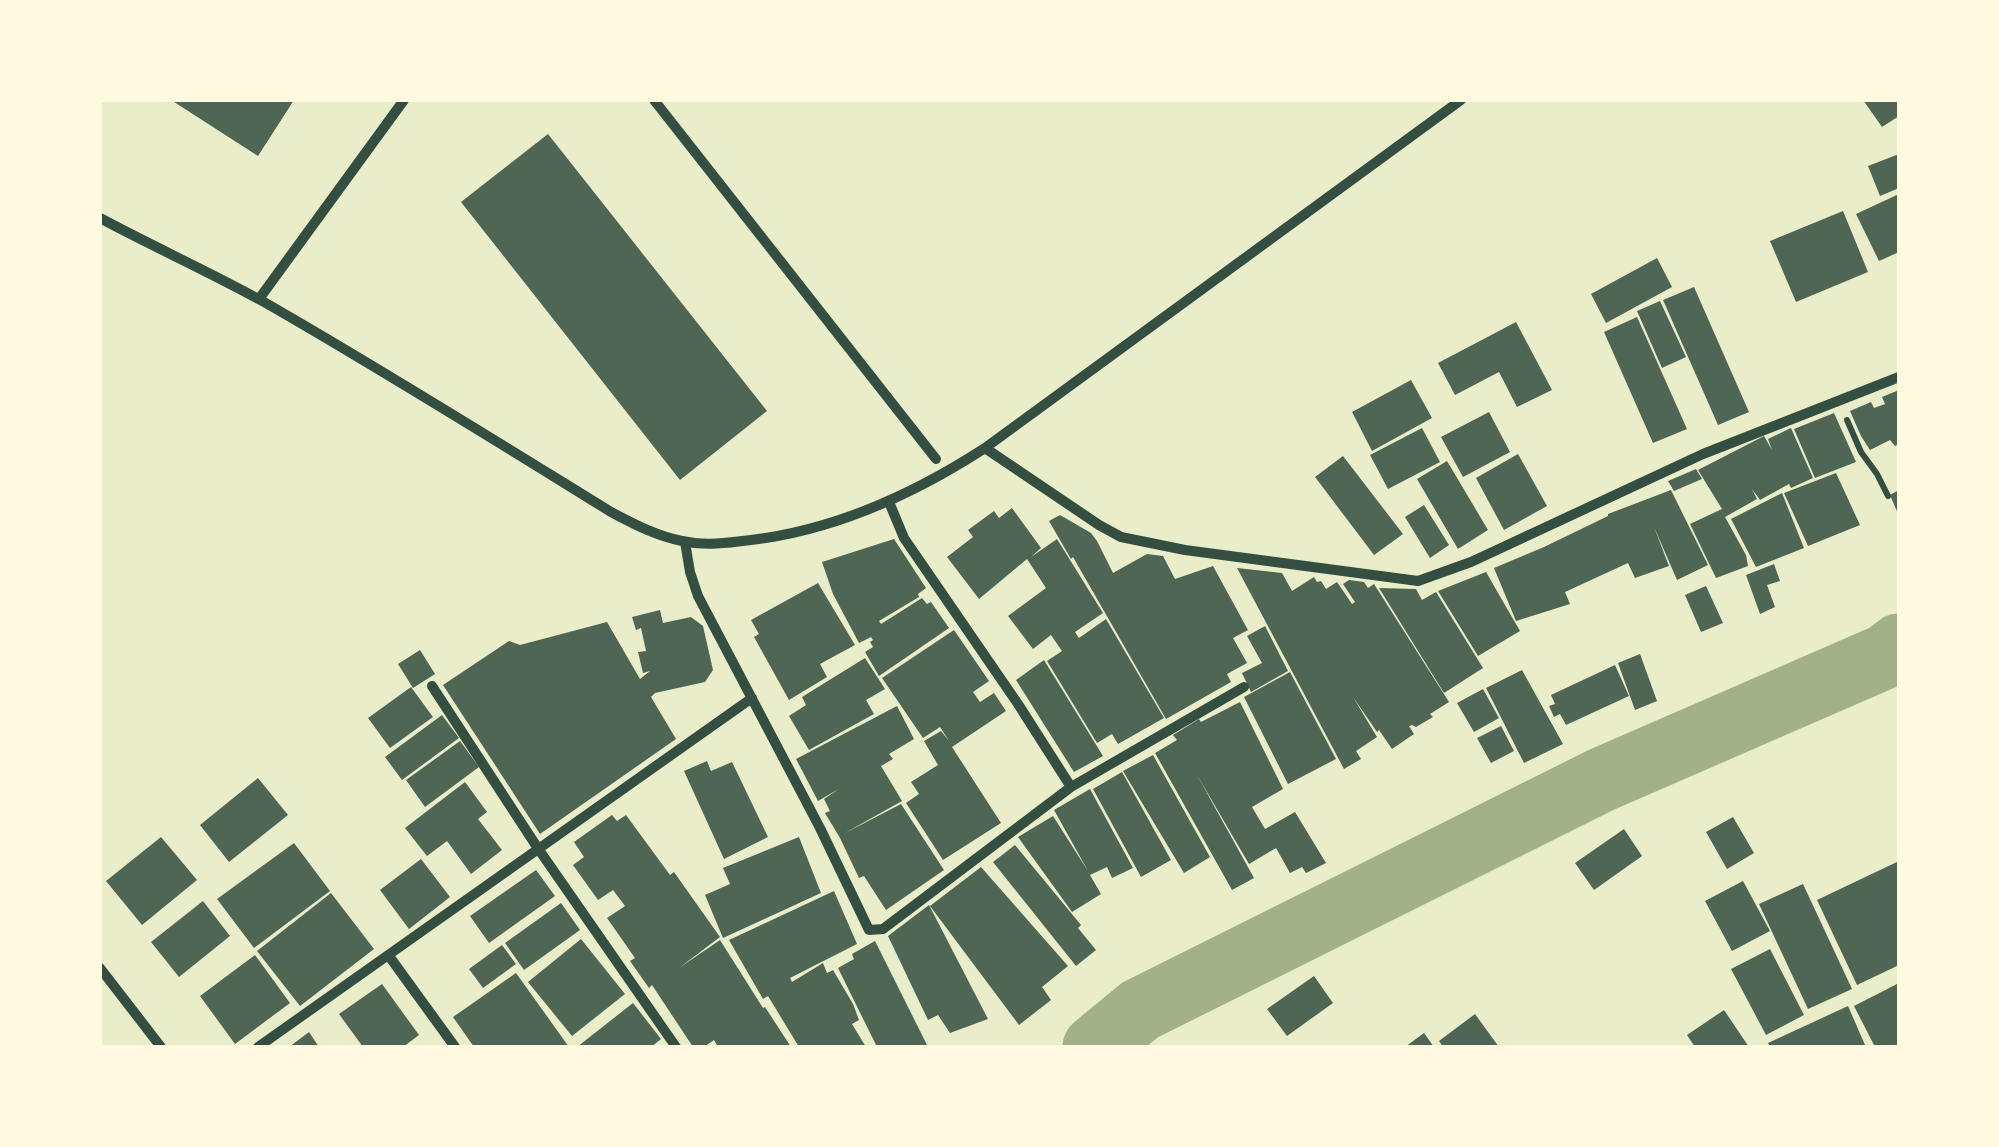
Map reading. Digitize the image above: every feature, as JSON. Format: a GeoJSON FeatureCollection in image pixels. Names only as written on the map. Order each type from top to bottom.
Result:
{"type":"FeatureCollection","features":[{"type":"Feature","properties":{"kind":"street"},"geometry":{"type":"LineString","coordinates":[[259,299],[404,100]]}},
{"type":"Feature","properties":{"kind":"street"},"geometry":{"type":"LineString","coordinates":[[654,100],[936,460]]}},
{"type":"Feature","properties":{"kind":"street"},"geometry":{"type":"LineString","coordinates":[[100,218],[259,299],[611,512],[650,532],[685,542],[728,543],[789,534],[837,521],[889,502],[954,467],[1462,100]]}},
{"type":"Feature","properties":{"kind":"street"},"geometry":{"type":"LineString","coordinates":[[985,448],[1122,537],[1185,550],[1418,581],[1471,562],[1702,454],[1899,377]]}},
{"type":"Feature","properties":{"kind":"street"},"geometry":{"type":"LineString","coordinates":[[889,502],[904,538],[1071,787]]}},
{"type":"Feature","properties":{"kind":"street"},"geometry":{"type":"LineString","coordinates":[[685,542],[698,596],[869,930],[883,929],[1071,787],[1244,687]]}},
{"type":"Feature","properties":{"kind":"street"},"geometry":{"type":"LineString","coordinates":[[432,686],[676,1047]]}},
{"type":"Feature","properties":{"kind":"street"},"geometry":{"type":"LineString","coordinates":[[258,1047],[752,698]]}},
{"type":"Feature","properties":{"kind":"street"},"geometry":{"type":"LineString","coordinates":[[389,956],[456,1047]]}},
{"type":"Feature","properties":{"kind":"street"},"geometry":{"type":"LineString","coordinates":[[100,968],[161,1047]]}},
{"type":"Feature","properties":{"kind":"path"},"geometry":{"type":"LineString","coordinates":[[1839,401],[1861,452],[1888,496]]}},
{"type":"Feature","properties":{"kind":"building"},"geometry":{"type":"Polygon","coordinates":[[[171,100],[294,100],[258,156],[171,100]]]}},
{"type":"Feature","properties":{"kind":"building"},"geometry":{"type":"Polygon","coordinates":[[[1863,100],[1899,100],[1899,116],[1882,127],[1863,100]]]}},
{"type":"Feature","properties":{"kind":"building"},"geometry":{"type":"Polygon","coordinates":[[[548,134],[767,411],[680,480],[461,202],[548,134]]]}},
{"type":"Feature","properties":{"kind":"building"},"geometry":{"type":"Polygon","coordinates":[[[1899,154],[1899,188],[1880,196],[1868,166],[1899,154]]]}},
{"type":"Feature","properties":{"kind":"building"},"geometry":{"type":"Polygon","coordinates":[[[1899,194],[1899,252],[1879,261],[1856,214],[1899,194]]]}},
{"type":"Feature","properties":{"kind":"building"},"geometry":{"type":"Polygon","coordinates":[[[1843,211],[1868,272],[1796,302],[1770,241],[1843,211]]]}},
{"type":"Feature","properties":{"kind":"building"},"geometry":{"type":"Polygon","coordinates":[[[1657,258],[1672,287],[1606,323],[1591,294],[1657,258]]]}},
{"type":"Feature","properties":{"kind":"building"},"geometry":{"type":"Polygon","coordinates":[[[1694,287],[1749,412],[1718,425],[1663,300],[1694,287]]]}},
{"type":"Feature","properties":{"kind":"building"},"geometry":{"type":"Polygon","coordinates":[[[1660,301],[1686,357],[1662,368],[1637,311],[1660,301]]]}},
{"type":"Feature","properties":{"kind":"building"},"geometry":{"type":"Polygon","coordinates":[[[1637,317],[1687,429],[1653,443],[1604,332],[1637,317]]]}},
{"type":"Feature","properties":{"kind":"building"},"geometry":{"type":"Polygon","coordinates":[[[1516,322],[1552,390],[1517,407],[1499,372],[1455,395],[1438,363],[1516,322]]]}},
{"type":"Feature","properties":{"kind":"building"},"geometry":{"type":"Polygon","coordinates":[[[1411,380],[1432,418],[1372,451],[1352,412],[1411,380]]]}},
{"type":"Feature","properties":{"kind":"building"},"geometry":{"type":"Polygon","coordinates":[[[1899,390],[1899,444],[1895,446],[1890,440],[1870,450],[1850,411],[1871,402],[1874,408],[1885,404],[1882,397],[1899,390]]]}},
{"type":"Feature","properties":{"kind":"building"},"geometry":{"type":"Polygon","coordinates":[[[1489,412],[1510,452],[1463,477],[1441,437],[1489,412]]]}},
{"type":"Feature","properties":{"kind":"building"},"geometry":{"type":"Polygon","coordinates":[[[1834,413],[1856,462],[1815,478],[1794,429],[1834,413]]]}},
{"type":"Feature","properties":{"kind":"building"},"geometry":{"type":"Polygon","coordinates":[[[1422,428],[1440,462],[1388,489],[1370,455],[1422,428]]]}},
{"type":"Feature","properties":{"kind":"building"},"geometry":{"type":"Polygon","coordinates":[[[1791,428],[1813,478],[1791,488],[1789,484],[1760,500],[1752,489],[1757,499],[1725,517],[1748,566],[1716,578],[1690,524],[1722,509],[1698,470],[1764,436],[1772,450],[1768,439],[1791,428]]]}},
{"type":"Feature","properties":{"kind":"building"},"geometry":{"type":"Polygon","coordinates":[[[1518,454],[1547,506],[1504,530],[1476,478],[1518,454]]]}},
{"type":"Feature","properties":{"kind":"building"},"geometry":{"type":"Polygon","coordinates":[[[1343,456],[1403,534],[1374,555],[1315,477],[1343,456]]]}},
{"type":"Feature","properties":{"kind":"building"},"geometry":{"type":"Polygon","coordinates":[[[1447,461],[1488,530],[1458,549],[1417,479],[1447,461]]]}},
{"type":"Feature","properties":{"kind":"building"},"geometry":{"type":"Polygon","coordinates":[[[1696,469],[1702,479],[1674,491],[1668,481],[1696,469]]]}},
{"type":"Feature","properties":{"kind":"building"},"geometry":{"type":"Polygon","coordinates":[[[1836,473],[1860,525],[1808,546],[1784,493],[1836,473]]]}},
{"type":"Feature","properties":{"kind":"building"},"geometry":{"type":"Polygon","coordinates":[[[1671,490],[1708,565],[1677,580],[1654,527],[1669,566],[1635,578],[1628,563],[1565,592],[1570,604],[1516,621],[1494,568],[1608,514],[1671,490]]]}},
{"type":"Feature","properties":{"kind":"building"},"geometry":{"type":"Polygon","coordinates":[[[1899,490],[1899,516],[1890,495],[1899,490]]]}},
{"type":"Feature","properties":{"kind":"building"},"geometry":{"type":"Polygon","coordinates":[[[1782,493],[1804,548],[1756,567],[1731,519],[1782,493]]]}},
{"type":"Feature","properties":{"kind":"building"},"geometry":{"type":"Polygon","coordinates":[[[1424,505],[1449,545],[1430,558],[1405,517],[1424,505]]]}},
{"type":"Feature","properties":{"kind":"building"},"geometry":{"type":"Polygon","coordinates":[[[1012,508],[1041,548],[1031,557],[1057,539],[1103,613],[1075,632],[1079,638],[1106,619],[1164,718],[1118,744],[1112,734],[1097,743],[1047,661],[1062,651],[1051,635],[1033,649],[1008,616],[1046,588],[1027,559],[979,599],[947,557],[973,537],[968,530],[994,511],[999,518],[1012,508]]]}},
{"type":"Feature","properties":{"kind":"building"},"geometry":{"type":"Polygon","coordinates":[[[1060,515],[1091,533],[1113,573],[1147,554],[1163,556],[1175,579],[1213,566],[1248,630],[1233,638],[1247,663],[1227,674],[1231,682],[1166,719],[1049,521],[1060,515]]]}},
{"type":"Feature","properties":{"kind":"building"},"geometry":{"type":"Polygon","coordinates":[[[894,539],[926,588],[919,597],[879,621],[881,624],[922,598],[927,604],[931,602],[949,628],[879,676],[865,652],[873,647],[873,640],[871,637],[859,643],[833,594],[822,562],[894,539]]]}},
{"type":"Feature","properties":{"kind":"building"},"geometry":{"type":"Polygon","coordinates":[[[1774,564],[1780,581],[1767,585],[1775,607],[1760,614],[1746,575],[1774,564]]]}},
{"type":"Feature","properties":{"kind":"building"},"geometry":{"type":"Polygon","coordinates":[[[1237,568],[1282,573],[1292,591],[1314,577],[1326,589],[1337,582],[1352,604],[1355,602],[1343,584],[1349,580],[1364,582],[1368,588],[1374,584],[1449,702],[1430,714],[1433,717],[1416,727],[1409,726],[1414,734],[1392,749],[1353,697],[1377,737],[1356,751],[1361,759],[1344,769],[1237,568]]]}},
{"type":"Feature","properties":{"kind":"building"},"geometry":{"type":"Polygon","coordinates":[[[1486,572],[1520,631],[1478,656],[1438,591],[1486,572]]]}},
{"type":"Feature","properties":{"kind":"building"},"geometry":{"type":"Polygon","coordinates":[[[818,583],[855,645],[820,664],[827,677],[789,700],[754,637],[759,634],[751,620],[818,583]]]}},
{"type":"Feature","properties":{"kind":"building"},"geometry":{"type":"Polygon","coordinates":[[[1706,586],[1723,623],[1701,632],[1685,595],[1706,586]]]}},
{"type":"Feature","properties":{"kind":"building"},"geometry":{"type":"Polygon","coordinates":[[[1379,588],[1416,589],[1422,600],[1436,592],[1483,668],[1444,693],[1379,588]]]}},
{"type":"Feature","properties":{"kind":"building"},"geometry":{"type":"Polygon","coordinates":[[[660,610],[663,623],[691,617],[703,626],[713,670],[705,682],[651,697],[676,739],[540,834],[443,685],[509,641],[520,645],[607,622],[640,679],[650,671],[643,673],[638,652],[646,651],[641,628],[636,630],[632,617],[660,610]]]}},
{"type":"Feature","properties":{"kind":"building"},"geometry":{"type":"Polygon","coordinates":[[[1265,626],[1288,671],[1251,692],[1242,673],[1262,663],[1247,636],[1265,626]]]}},
{"type":"Feature","properties":{"kind":"building"},"geometry":{"type":"Polygon","coordinates":[[[954,630],[989,681],[973,692],[980,702],[994,693],[1006,711],[952,747],[1001,823],[943,860],[906,803],[919,794],[911,782],[938,765],[924,741],[941,731],[949,741],[940,727],[923,738],[882,678],[954,630]]]}},
{"type":"Feature","properties":{"kind":"building"},"geometry":{"type":"Polygon","coordinates":[[[420,650],[435,674],[413,688],[398,664],[420,650]]]}},
{"type":"Feature","properties":{"kind":"building"},"geometry":{"type":"Polygon","coordinates":[[[1640,654],[1657,701],[1635,710],[1618,663],[1640,654]]]}},
{"type":"Feature","properties":{"kind":"building"},"geometry":{"type":"Polygon","coordinates":[[[865,658],[885,689],[866,700],[874,714],[809,750],[789,716],[806,705],[802,697],[865,658]]]}},
{"type":"Feature","properties":{"kind":"building"},"geometry":{"type":"Polygon","coordinates":[[[1044,660],[1103,756],[1074,772],[1016,680],[1044,660]]]}},
{"type":"Feature","properties":{"kind":"building"},"geometry":{"type":"Polygon","coordinates":[[[1615,665],[1629,696],[1566,725],[1560,714],[1554,717],[1549,706],[1555,704],[1551,695],[1615,665]]]}},
{"type":"Feature","properties":{"kind":"building"},"geometry":{"type":"Polygon","coordinates":[[[1522,670],[1563,744],[1524,763],[1486,688],[1522,670]]]}},
{"type":"Feature","properties":{"kind":"building"},"geometry":{"type":"Polygon","coordinates":[[[1290,672],[1336,759],[1288,784],[1244,697],[1290,672]]]}},
{"type":"Feature","properties":{"kind":"building"},"geometry":{"type":"Polygon","coordinates":[[[411,687],[433,717],[390,748],[368,718],[411,687]]]}},
{"type":"Feature","properties":{"kind":"building"},"geometry":{"type":"Polygon","coordinates":[[[1483,689],[1499,718],[1474,732],[1457,703],[1483,689]]]}},
{"type":"Feature","properties":{"kind":"building"},"geometry":{"type":"Polygon","coordinates":[[[1240,702],[1283,789],[1252,807],[1265,829],[1295,812],[1326,863],[1306,873],[1302,867],[1290,873],[1276,848],[1249,864],[1197,775],[1254,878],[1232,890],[1155,753],[1177,740],[1173,735],[1199,719],[1201,722],[1240,702]]]}},
{"type":"Feature","properties":{"kind":"building"},"geometry":{"type":"Polygon","coordinates":[[[897,706],[914,739],[889,754],[893,759],[881,766],[902,801],[845,833],[901,804],[944,870],[886,910],[864,876],[859,878],[825,813],[830,811],[824,799],[839,789],[818,801],[796,759],[897,706]]]}},
{"type":"Feature","properties":{"kind":"building"},"geometry":{"type":"Polygon","coordinates":[[[442,715],[459,738],[402,780],[385,757],[442,715]]]}},
{"type":"Feature","properties":{"kind":"building"},"geometry":{"type":"Polygon","coordinates":[[[1501,726],[1514,751],[1491,763],[1477,738],[1501,726]]]}},
{"type":"Feature","properties":{"kind":"building"},"geometry":{"type":"Polygon","coordinates":[[[460,741],[479,767],[425,807],[406,780],[460,741]]]}},
{"type":"Feature","properties":{"kind":"building"},"geometry":{"type":"Polygon","coordinates":[[[1153,755],[1210,857],[1184,873],[1123,771],[1153,755]]]}},
{"type":"Feature","properties":{"kind":"building"},"geometry":{"type":"Polygon","coordinates":[[[707,761],[711,771],[732,762],[768,837],[724,859],[684,771],[707,761]]]}},
{"type":"Feature","properties":{"kind":"building"},"geometry":{"type":"Polygon","coordinates":[[[1122,772],[1171,860],[1141,877],[1093,789],[1122,772]]]}},
{"type":"Feature","properties":{"kind":"building"},"geometry":{"type":"Polygon","coordinates":[[[258,778],[288,815],[229,862],[200,825],[258,778]]]}},
{"type":"Feature","properties":{"kind":"building"},"geometry":{"type":"Polygon","coordinates":[[[465,782],[487,812],[478,819],[502,850],[471,874],[447,841],[427,856],[405,828],[465,782]]]}},
{"type":"Feature","properties":{"kind":"building"},"geometry":{"type":"Polygon","coordinates":[[[1090,789],[1133,868],[1112,878],[1107,867],[1090,875],[1101,894],[1072,912],[1018,837],[1053,816],[1088,871],[1054,810],[1090,789]]]}},
{"type":"Feature","properties":{"kind":"building"},"geometry":{"type":"Polygon","coordinates":[[[612,815],[617,821],[626,815],[670,875],[674,872],[720,937],[679,968],[720,940],[791,1047],[718,1047],[714,1040],[704,1047],[693,1047],[652,985],[649,988],[630,961],[635,958],[607,918],[625,906],[613,890],[598,900],[573,865],[584,857],[574,842],[612,815]]]}},
{"type":"Feature","properties":{"kind":"building"},"geometry":{"type":"Polygon","coordinates":[[[1733,817],[1754,853],[1727,869],[1706,832],[1733,817]]]}},
{"type":"Feature","properties":{"kind":"building"},"geometry":{"type":"Polygon","coordinates":[[[1624,829],[1642,856],[1594,890],[1575,863],[1624,829]]]}},
{"type":"Feature","properties":{"kind":"building"},"geometry":{"type":"Polygon","coordinates":[[[161,837],[197,880],[142,925],[106,881],[161,837]]]}},
{"type":"Feature","properties":{"kind":"building"},"geometry":{"type":"Polygon","coordinates":[[[799,837],[821,893],[723,938],[705,895],[730,884],[723,868],[799,837]]]}},
{"type":"Feature","properties":{"kind":"building"},"geometry":{"type":"Polygon","coordinates":[[[294,843],[330,891],[254,948],[217,899],[294,843]]]}},
{"type":"Feature","properties":{"kind":"building"},"geometry":{"type":"Polygon","coordinates":[[[1015,845],[1081,925],[1078,928],[1096,950],[1076,966],[993,862],[1015,845]]]}},
{"type":"Feature","properties":{"kind":"building"},"geometry":{"type":"Polygon","coordinates":[[[421,859],[450,897],[409,929],[380,890],[421,859]]]}},
{"type":"Feature","properties":{"kind":"building"},"geometry":{"type":"Polygon","coordinates":[[[1899,861],[1899,965],[1857,985],[1817,900],[1899,861]]]}},
{"type":"Feature","properties":{"kind":"building"},"geometry":{"type":"Polygon","coordinates":[[[981,867],[1068,966],[1042,987],[1051,1000],[1019,1025],[930,906],[981,867]]]}},
{"type":"Feature","properties":{"kind":"building"},"geometry":{"type":"Polygon","coordinates":[[[536,870],[555,896],[489,943],[470,916],[536,870]]]}},
{"type":"Feature","properties":{"kind":"building"},"geometry":{"type":"Polygon","coordinates":[[[1743,881],[1770,931],[1732,951],[1705,901],[1743,881]]]}},
{"type":"Feature","properties":{"kind":"building"},"geometry":{"type":"Polygon","coordinates":[[[1803,884],[1852,989],[1808,1009],[1759,904],[1803,884]]]}},
{"type":"Feature","properties":{"kind":"building"},"geometry":{"type":"Polygon","coordinates":[[[834,891],[857,944],[790,978],[792,982],[823,963],[827,973],[833,970],[853,1004],[859,1020],[852,1024],[866,1047],[799,1047],[768,996],[763,999],[729,940],[834,891]]]}},
{"type":"Feature","properties":{"kind":"building"},"geometry":{"type":"Polygon","coordinates":[[[331,893],[374,949],[300,1006],[257,951],[331,893]]]}},
{"type":"Feature","properties":{"kind":"building"},"geometry":{"type":"Polygon","coordinates":[[[203,901],[230,936],[179,977],[151,942],[203,901]]]}},
{"type":"Feature","properties":{"kind":"building"},"geometry":{"type":"Polygon","coordinates":[[[561,903],[580,930],[524,970],[505,943],[561,903]]]}},
{"type":"Feature","properties":{"kind":"building"},"geometry":{"type":"Polygon","coordinates":[[[929,905],[988,1019],[950,1033],[938,1015],[928,1020],[888,936],[929,905]]]}},
{"type":"Feature","properties":{"kind":"building"},"geometry":{"type":"Polygon","coordinates":[[[581,939],[625,994],[572,1036],[528,982],[581,939]]]}},
{"type":"Feature","properties":{"kind":"building"},"geometry":{"type":"Polygon","coordinates":[[[875,941],[928,1047],[877,1047],[838,968],[854,959],[852,954],[875,941]]]}},
{"type":"Feature","properties":{"kind":"building"},"geometry":{"type":"Polygon","coordinates":[[[502,945],[516,964],[483,988],[469,969],[502,945]]]}},
{"type":"Feature","properties":{"kind":"building"},"geometry":{"type":"Polygon","coordinates":[[[1770,949],[1804,1015],[1766,1035],[1731,969],[1770,949]]]}},
{"type":"Feature","properties":{"kind":"building"},"geometry":{"type":"Polygon","coordinates":[[[255,955],[290,1003],[235,1044],[200,996],[255,955]]]}},
{"type":"Feature","properties":{"kind":"building"},"geometry":{"type":"Polygon","coordinates":[[[516,973],[569,1047],[474,1047],[453,1017],[516,973]]]}},
{"type":"Feature","properties":{"kind":"building"},"geometry":{"type":"Polygon","coordinates":[[[1314,976],[1333,1003],[1287,1036],[1267,1009],[1314,976]]]}},
{"type":"Feature","properties":{"kind":"building"},"geometry":{"type":"Polygon","coordinates":[[[1899,983],[1899,1047],[1875,1047],[1854,1006],[1899,983]]]}},
{"type":"Feature","properties":{"kind":"building"},"geometry":{"type":"Polygon","coordinates":[[[382,984],[419,1035],[403,1047],[363,1047],[339,1014],[382,984]]]}},
{"type":"Feature","properties":{"kind":"building"},"geometry":{"type":"Polygon","coordinates":[[[633,1003],[661,1039],[651,1047],[577,1047],[633,1003]]]}},
{"type":"Feature","properties":{"kind":"building"},"geometry":{"type":"Polygon","coordinates":[[[1848,1006],[1865,1045],[1770,1047],[1768,1043],[1848,1006]]]}},
{"type":"Feature","properties":{"kind":"building"},"geometry":{"type":"Polygon","coordinates":[[[1724,1010],[1749,1047],[1695,1047],[1687,1035],[1724,1010]]]}},
{"type":"Feature","properties":{"kind":"building"},"geometry":{"type":"Polygon","coordinates":[[[1475,1014],[1499,1047],[1443,1047],[1439,1041],[1475,1014]]]}},
{"type":"Feature","properties":{"kind":"building"},"geometry":{"type":"Polygon","coordinates":[[[309,1032],[319,1047],[289,1047],[309,1032]]]}},
{"type":"Feature","properties":{"kind":"building"},"geometry":{"type":"Polygon","coordinates":[[[1424,1033],[1434,1047],[1405,1047],[1424,1033]]]}},
{"type":"Feature","properties":{"kind":"waterway"},"geometry":{"type":"LineString","coordinates":[[1095,1047],[1140,1010],[1601,780],[1886,656],[1899,646]]}}]}
